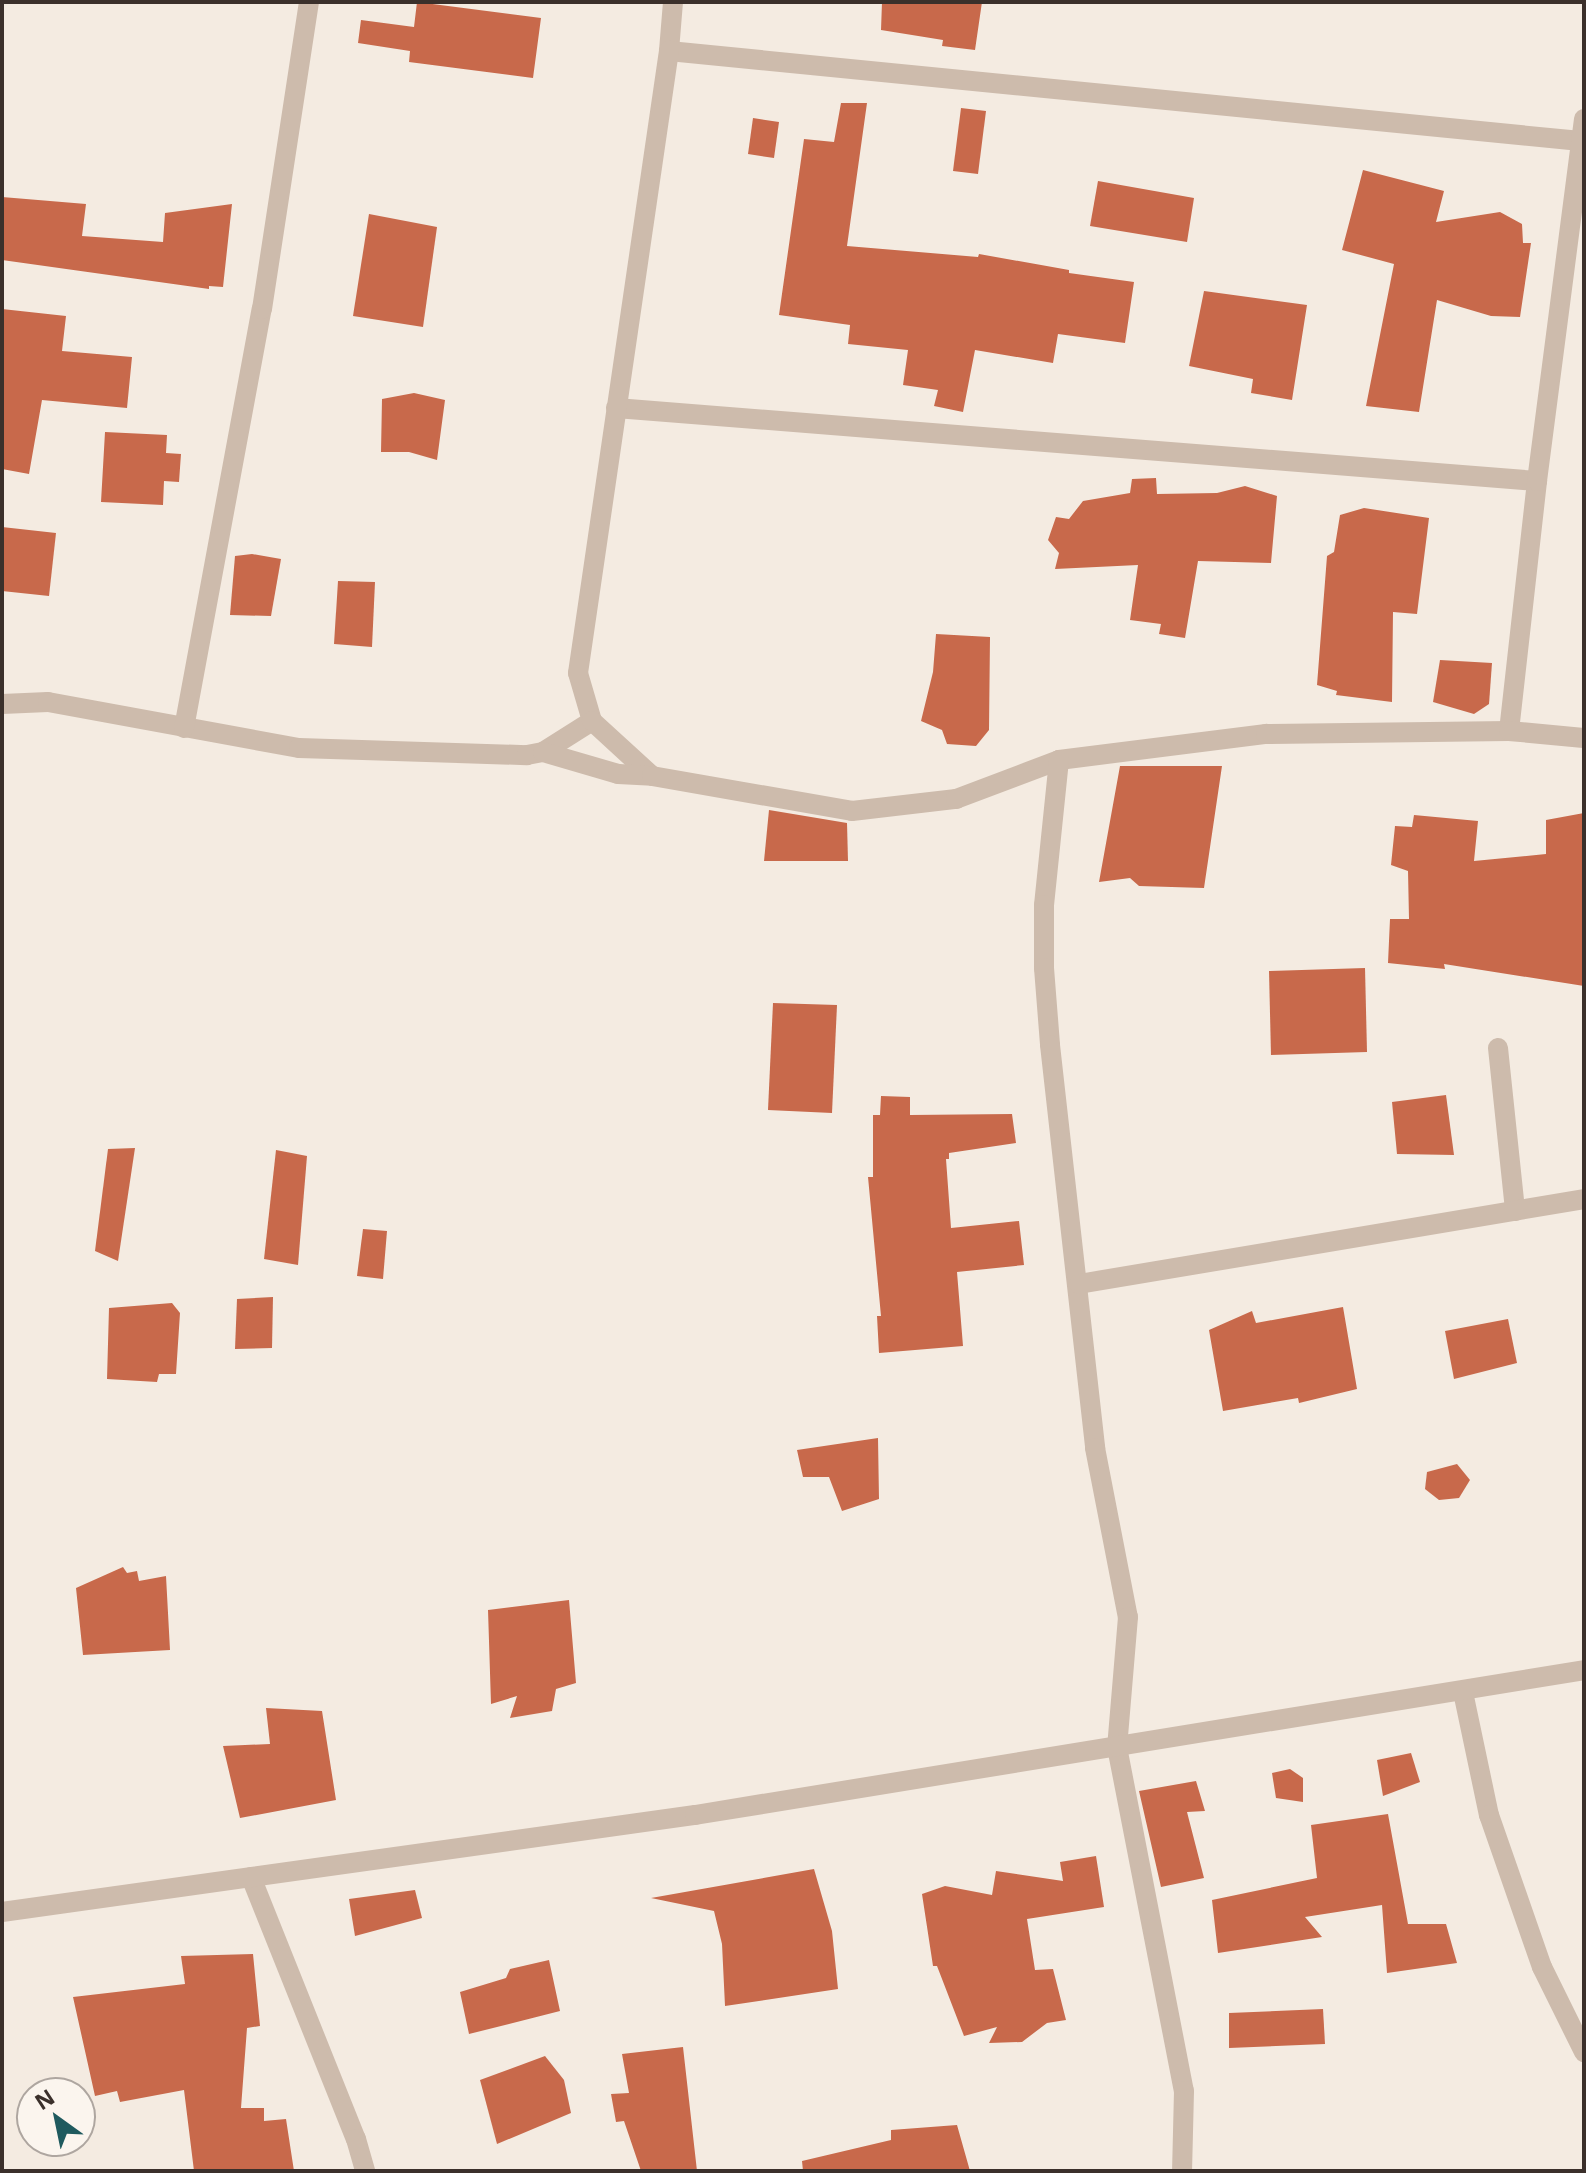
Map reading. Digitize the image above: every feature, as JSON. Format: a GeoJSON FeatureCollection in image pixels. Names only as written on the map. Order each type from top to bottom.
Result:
{"type":"FeatureCollection","features":[{"type":"Feature","properties":{"kind":"street"},"geometry":{"type":"LineString","coordinates":[[184,728],[262,309],[309,2]]}},
{"type":"Feature","properties":{"kind":"street"},"geometry":{"type":"LineString","coordinates":[[652,776],[592,721],[578,673],[669,51],[673,2]]}},
{"type":"Feature","properties":{"kind":"street"},"geometry":{"type":"LineString","coordinates":[[669,51],[1581,141]]}},
{"type":"Feature","properties":{"kind":"street"},"geometry":{"type":"LineString","coordinates":[[1509,731],[1537,481],[1584,119]]}},
{"type":"Feature","properties":{"kind":"street"},"geometry":{"type":"LineString","coordinates":[[616,408],[1537,481]]}},
{"type":"Feature","properties":{"kind":"street"},"geometry":{"type":"LineString","coordinates":[[2,704],[48,702],[299,748],[527,755],[543,752],[592,721]]}},
{"type":"Feature","properties":{"kind":"street"},"geometry":{"type":"LineString","coordinates":[[543,752],[618,774],[652,776],[852,811],[956,799],[1059,760],[1266,734],[1509,731],[1584,738]]}},
{"type":"Feature","properties":{"kind":"street"},"geometry":{"type":"LineString","coordinates":[[1059,760],[1044,905],[1044,968],[1095,1448],[1128,1617],[1117,1747],[1184,2091],[1182,2171]]}},
{"type":"Feature","properties":{"kind":"street"},"geometry":{"type":"LineString","coordinates":[[1498,1048],[1515,1211]]}},
{"type":"Feature","properties":{"kind":"street"},"geometry":{"type":"LineString","coordinates":[[1079,1284],[1584,1199]]}},
{"type":"Feature","properties":{"kind":"street"},"geometry":{"type":"LineString","coordinates":[[2,1912],[695,1815],[1584,1670]]}},
{"type":"Feature","properties":{"kind":"street"},"geometry":{"type":"LineString","coordinates":[[1463,1692],[1489,1815],[1542,1967],[1584,2052]]}},
{"type":"Feature","properties":{"kind":"street"},"geometry":{"type":"LineString","coordinates":[[251,1877],[356,2139],[365,2171]]}},
{"type":"Feature","properties":{"kind":"building"},"geometry":{"type":"Polygon","coordinates":[[[417,2],[541,18],[533,78],[409,62],[410,51],[358,43],[361,20],[414,27],[417,2]]]}},
{"type":"Feature","properties":{"kind":"building"},"geometry":{"type":"Polygon","coordinates":[[[882,2],[982,2],[975,50],[942,46],[943,40],[881,30],[882,2]]]}},
{"type":"Feature","properties":{"kind":"building"},"geometry":{"type":"Polygon","coordinates":[[[841,103],[867,103],[847,246],[978,257],[979,254],[1069,270],[1069,273],[1134,282],[1125,343],[1058,334],[1053,363],[975,350],[963,412],[934,406],[938,390],[903,385],[908,350],[848,344],[850,325],[779,315],[804,139],[834,142],[841,103]]]}},
{"type":"Feature","properties":{"kind":"building"},"geometry":{"type":"Polygon","coordinates":[[[961,108],[986,111],[978,174],[953,171],[961,108]]]}},
{"type":"Feature","properties":{"kind":"building"},"geometry":{"type":"Polygon","coordinates":[[[753,118],[779,122],[774,158],[748,154],[753,118]]]}},
{"type":"Feature","properties":{"kind":"building"},"geometry":{"type":"Polygon","coordinates":[[[1363,170],[1444,191],[1436,222],[1500,212],[1522,224],[1523,243],[1531,243],[1520,317],[1491,316],[1437,300],[1419,412],[1366,406],[1394,264],[1342,250],[1363,170]]]}},
{"type":"Feature","properties":{"kind":"building"},"geometry":{"type":"Polygon","coordinates":[[[1098,181],[1194,198],[1187,242],[1090,226],[1098,181]]]}},
{"type":"Feature","properties":{"kind":"building"},"geometry":{"type":"Polygon","coordinates":[[[2,197],[86,204],[82,236],[163,242],[165,213],[232,204],[223,287],[209,286],[209,289],[2,260],[2,197]]]}},
{"type":"Feature","properties":{"kind":"building"},"geometry":{"type":"Polygon","coordinates":[[[369,214],[437,227],[423,327],[353,316],[369,214]]]}},
{"type":"Feature","properties":{"kind":"building"},"geometry":{"type":"Polygon","coordinates":[[[1204,291],[1307,305],[1292,400],[1251,393],[1253,379],[1189,366],[1204,291]]]}},
{"type":"Feature","properties":{"kind":"building"},"geometry":{"type":"Polygon","coordinates":[[[2,309],[66,316],[62,351],[132,357],[127,408],[42,400],[29,474],[2,469],[2,309]]]}},
{"type":"Feature","properties":{"kind":"building"},"geometry":{"type":"Polygon","coordinates":[[[414,393],[445,400],[437,460],[409,452],[381,452],[382,399],[414,393]]]}},
{"type":"Feature","properties":{"kind":"building"},"geometry":{"type":"Polygon","coordinates":[[[105,432],[167,435],[166,453],[181,454],[179,482],[164,481],[163,505],[101,502],[105,432]]]}},
{"type":"Feature","properties":{"kind":"building"},"geometry":{"type":"Polygon","coordinates":[[[1156,478],[1157,494],[1217,493],[1245,486],[1277,496],[1271,563],[1198,561],[1185,638],[1159,634],[1161,624],[1130,620],[1138,565],[1055,569],[1059,553],[1048,540],[1056,517],[1069,519],[1083,501],[1130,493],[1132,479],[1156,478]]]}},
{"type":"Feature","properties":{"kind":"building"},"geometry":{"type":"Polygon","coordinates":[[[1364,508],[1429,518],[1417,614],[1393,612],[1392,702],[1336,695],[1337,691],[1317,685],[1327,556],[1334,552],[1340,515],[1364,508]]]}},
{"type":"Feature","properties":{"kind":"building"},"geometry":{"type":"Polygon","coordinates":[[[2,527],[56,533],[49,596],[2,591],[2,527]]]}},
{"type":"Feature","properties":{"kind":"building"},"geometry":{"type":"Polygon","coordinates":[[[252,554],[281,559],[271,616],[230,615],[235,556],[252,554]]]}},
{"type":"Feature","properties":{"kind":"building"},"geometry":{"type":"Polygon","coordinates":[[[338,581],[375,582],[372,647],[334,644],[338,581]]]}},
{"type":"Feature","properties":{"kind":"building"},"geometry":{"type":"Polygon","coordinates":[[[936,634],[990,637],[989,730],[976,746],[947,744],[942,730],[921,721],[933,672],[936,634]]]}},
{"type":"Feature","properties":{"kind":"building"},"geometry":{"type":"Polygon","coordinates":[[[1440,660],[1492,663],[1489,704],[1474,714],[1433,702],[1440,660]]]}},
{"type":"Feature","properties":{"kind":"building"},"geometry":{"type":"Polygon","coordinates":[[[1120,766],[1222,766],[1204,888],[1139,886],[1130,878],[1099,882],[1120,766]]]}},
{"type":"Feature","properties":{"kind":"building"},"geometry":{"type":"Polygon","coordinates":[[[769,810],[847,823],[848,861],[764,861],[769,810]]]}},
{"type":"Feature","properties":{"kind":"building"},"geometry":{"type":"Polygon","coordinates":[[[1584,813],[1584,986],[1444,964],[1445,969],[1388,963],[1390,919],[1409,919],[1408,871],[1391,865],[1395,826],[1412,827],[1414,815],[1478,821],[1474,861],[1546,854],[1546,820],[1584,813]]]}},
{"type":"Feature","properties":{"kind":"building"},"geometry":{"type":"Polygon","coordinates":[[[1365,968],[1367,1052],[1271,1055],[1269,971],[1365,968]]]}},
{"type":"Feature","properties":{"kind":"building"},"geometry":{"type":"Polygon","coordinates":[[[773,1003],[837,1005],[832,1113],[768,1110],[773,1003]]]}},
{"type":"Feature","properties":{"kind":"building"},"geometry":{"type":"Polygon","coordinates":[[[1446,1095],[1454,1155],[1397,1154],[1392,1102],[1446,1095]]]}},
{"type":"Feature","properties":{"kind":"building"},"geometry":{"type":"Polygon","coordinates":[[[881,1096],[910,1097],[910,1115],[1012,1114],[1016,1143],[949,1153],[949,1159],[946,1159],[951,1228],[1019,1221],[1024,1265],[957,1272],[963,1346],[879,1353],[877,1316],[881,1316],[868,1177],[873,1177],[873,1115],[880,1115],[881,1096]]]}},
{"type":"Feature","properties":{"kind":"building"},"geometry":{"type":"Polygon","coordinates":[[[135,1148],[118,1261],[95,1251],[108,1149],[135,1148]]]}},
{"type":"Feature","properties":{"kind":"building"},"geometry":{"type":"Polygon","coordinates":[[[276,1150],[307,1156],[298,1265],[264,1259],[276,1150]]]}},
{"type":"Feature","properties":{"kind":"building"},"geometry":{"type":"Polygon","coordinates":[[[363,1229],[387,1231],[383,1279],[357,1276],[363,1229]]]}},
{"type":"Feature","properties":{"kind":"building"},"geometry":{"type":"Polygon","coordinates":[[[273,1297],[272,1348],[235,1349],[237,1299],[273,1297]]]}},
{"type":"Feature","properties":{"kind":"building"},"geometry":{"type":"Polygon","coordinates":[[[172,1303],[180,1313],[176,1374],[159,1374],[157,1382],[107,1379],[109,1308],[172,1303]]]}},
{"type":"Feature","properties":{"kind":"building"},"geometry":{"type":"Polygon","coordinates":[[[1343,1307],[1357,1389],[1299,1403],[1298,1398],[1223,1411],[1209,1330],[1252,1311],[1256,1323],[1343,1307]]]}},
{"type":"Feature","properties":{"kind":"building"},"geometry":{"type":"Polygon","coordinates":[[[1508,1319],[1517,1363],[1454,1379],[1445,1331],[1508,1319]]]}},
{"type":"Feature","properties":{"kind":"building"},"geometry":{"type":"Polygon","coordinates":[[[878,1438],[879,1499],[842,1511],[829,1477],[803,1477],[797,1450],[878,1438]]]}},
{"type":"Feature","properties":{"kind":"building"},"geometry":{"type":"Polygon","coordinates":[[[1457,1464],[1470,1480],[1459,1498],[1439,1500],[1425,1489],[1427,1472],[1457,1464]]]}},
{"type":"Feature","properties":{"kind":"building"},"geometry":{"type":"Polygon","coordinates":[[[123,1567],[127,1573],[137,1571],[139,1581],[166,1576],[170,1650],[83,1655],[76,1588],[123,1567]]]}},
{"type":"Feature","properties":{"kind":"building"},"geometry":{"type":"Polygon","coordinates":[[[569,1600],[576,1683],[556,1689],[552,1711],[510,1718],[517,1696],[491,1704],[488,1610],[569,1600]]]}},
{"type":"Feature","properties":{"kind":"building"},"geometry":{"type":"Polygon","coordinates":[[[266,1708],[322,1711],[336,1800],[240,1818],[223,1746],[270,1744],[266,1708]]]}},
{"type":"Feature","properties":{"kind":"building"},"geometry":{"type":"Polygon","coordinates":[[[1411,1753],[1420,1782],[1383,1796],[1377,1760],[1411,1753]]]}},
{"type":"Feature","properties":{"kind":"building"},"geometry":{"type":"Polygon","coordinates":[[[1290,1769],[1303,1778],[1303,1802],[1276,1798],[1272,1773],[1290,1769]]]}},
{"type":"Feature","properties":{"kind":"building"},"geometry":{"type":"Polygon","coordinates":[[[1196,1781],[1205,1811],[1187,1812],[1204,1878],[1161,1887],[1139,1791],[1196,1781]]]}},
{"type":"Feature","properties":{"kind":"building"},"geometry":{"type":"Polygon","coordinates":[[[1388,1814],[1408,1924],[1446,1924],[1457,1963],[1387,1973],[1382,1905],[1305,1917],[1322,1937],[1218,1953],[1212,1900],[1317,1878],[1311,1825],[1388,1814]]]}},
{"type":"Feature","properties":{"kind":"building"},"geometry":{"type":"Polygon","coordinates":[[[1096,1856],[1104,1907],[1027,1919],[1035,1970],[1053,1969],[1066,2020],[1047,2023],[1022,2042],[989,2043],[997,2027],[964,2036],[937,1966],[933,1966],[922,1894],[945,1886],[992,1895],[996,1871],[1063,1881],[1060,1862],[1096,1856]]]}},
{"type":"Feature","properties":{"kind":"building"},"geometry":{"type":"Polygon","coordinates":[[[814,1869],[832,1931],[838,1989],[725,2006],[722,1944],[714,1911],[651,1898],[814,1869]]]}},
{"type":"Feature","properties":{"kind":"building"},"geometry":{"type":"Polygon","coordinates":[[[415,1890],[422,1918],[355,1936],[349,1899],[415,1890]]]}},
{"type":"Feature","properties":{"kind":"building"},"geometry":{"type":"Polygon","coordinates":[[[253,1954],[260,2026],[247,2028],[241,2108],[264,2108],[264,2121],[286,2119],[294,2171],[194,2171],[184,2090],[120,2102],[117,2091],[96,2096],[96,2077],[91,2077],[73,1997],[185,1984],[181,1956],[253,1954]]]}},
{"type":"Feature","properties":{"kind":"building"},"geometry":{"type":"Polygon","coordinates":[[[549,1960],[560,2011],[469,2034],[460,1992],[506,1978],[510,1969],[549,1960]]]}},
{"type":"Feature","properties":{"kind":"building"},"geometry":{"type":"Polygon","coordinates":[[[1323,2009],[1325,2044],[1229,2048],[1229,2013],[1323,2009]]]}},
{"type":"Feature","properties":{"kind":"building"},"geometry":{"type":"Polygon","coordinates":[[[683,2047],[697,2171],[641,2171],[624,2121],[616,2122],[611,2094],[629,2093],[622,2054],[683,2047]]]}},
{"type":"Feature","properties":{"kind":"building"},"geometry":{"type":"Polygon","coordinates":[[[545,2056],[564,2080],[571,2113],[497,2144],[480,2080],[545,2056]]]}},
{"type":"Feature","properties":{"kind":"building"},"geometry":{"type":"Polygon","coordinates":[[[957,2125],[970,2171],[803,2171],[802,2161],[891,2140],[891,2130],[957,2125]]]}}]}
